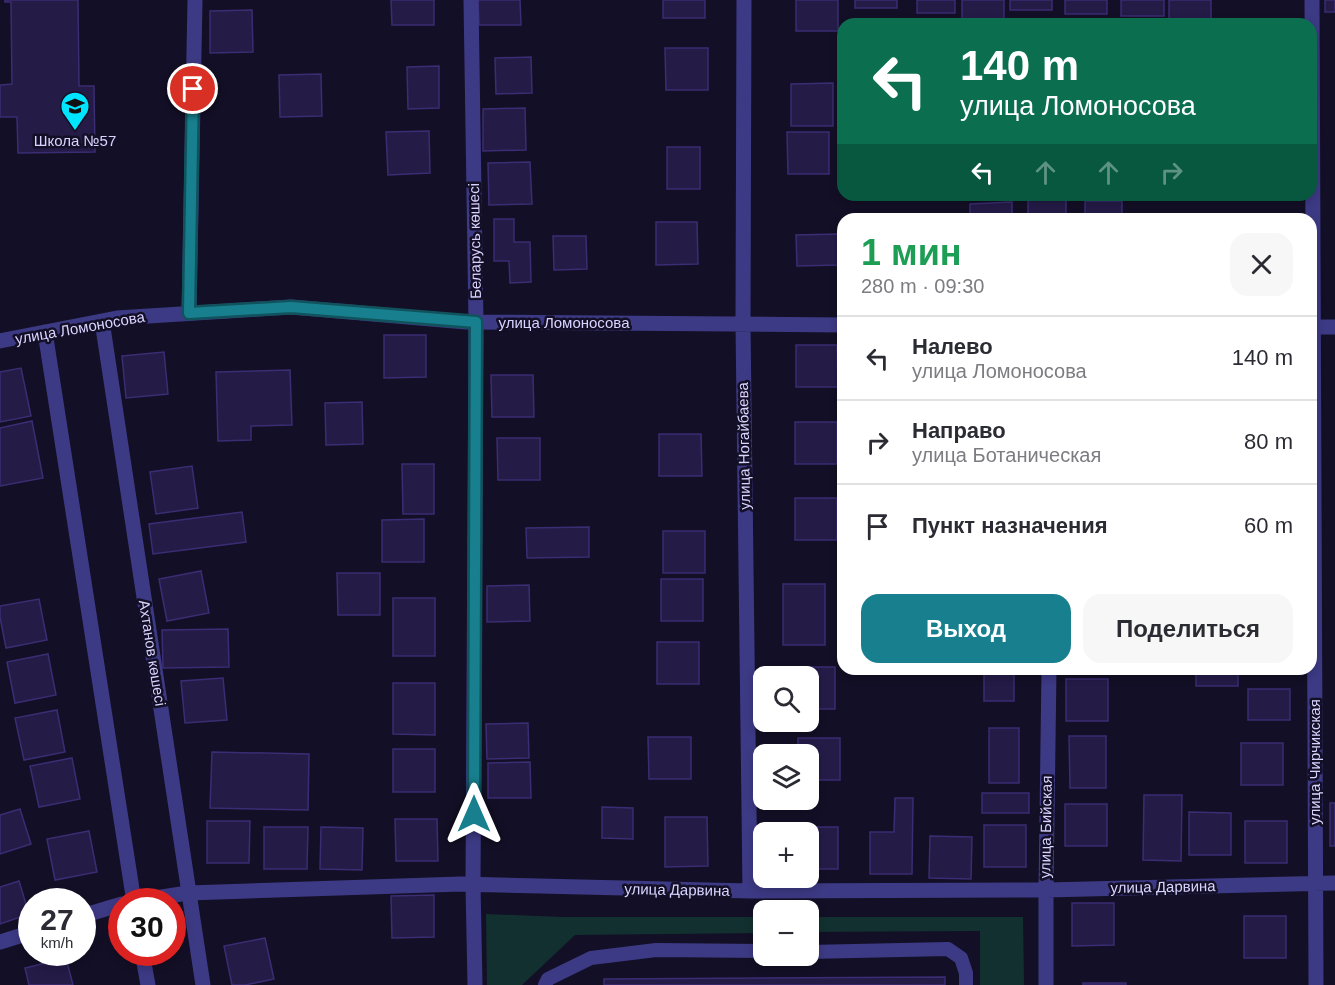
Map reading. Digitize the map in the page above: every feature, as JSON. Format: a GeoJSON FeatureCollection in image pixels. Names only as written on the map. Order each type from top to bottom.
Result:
{"type":"FeatureCollection","features":[{"type":"Feature","properties":{"kind":"street"},"geometry":{"type":"LineString","coordinates":[[189,313],[195,0]]}},
{"type":"Feature","properties":{"kind":"street","name":"Беларусь көшесі"},"geometry":{"type":"LineString","coordinates":[[471,0],[476,322],[473,885],[475,985]]}},
{"type":"Feature","properties":{"kind":"street","name":"улица Ногайбаева"},"geometry":{"type":"LineString","coordinates":[[744,0],[743,324],[750,891]]}},
{"type":"Feature","properties":{"kind":"street","name":"улица Чирчикская"},"geometry":{"type":"LineString","coordinates":[[1312,0],[1312,18]]}},
{"type":"Feature","properties":{"kind":"street","name":"улица Ломоносова"},"geometry":{"type":"LineString","coordinates":[[0,341],[102,321],[291,307],[476,322],[837,325]]}},
{"type":"Feature","properties":{"kind":"street","name":"Ахтанов көшесі"},"geometry":{"type":"LineString","coordinates":[[102,321],[203,985]]}},
{"type":"Feature","properties":{"kind":"street"},"geometry":{"type":"LineString","coordinates":[[1317,327],[1335,327]]}},
{"type":"Feature","properties":{"kind":"street"},"geometry":{"type":"LineString","coordinates":[[45,333],[127,888]]}},
{"type":"Feature","properties":{"kind":"street","name":"улица Бийская"},"geometry":{"type":"LineString","coordinates":[[1046,985],[1049,675]]}},
{"type":"Feature","properties":{"kind":"street","name":"улица Чирчикская"},"geometry":{"type":"LineString","coordinates":[[1315,675],[1316,985]]}},
{"type":"Feature","properties":{"kind":"street","name":"улица Дарвина"},"geometry":{"type":"LineString","coordinates":[[188,893],[473,885],[750,891],[1046,890],[1335,883]]}},
{"type":"Feature","properties":{"kind":"street"},"geometry":{"type":"LineString","coordinates":[[0,942],[18,936]]}},
{"type":"Feature","properties":{"kind":"street"},"geometry":{"type":"LineString","coordinates":[[145,966],[148,985]]}},
{"type":"Feature","properties":{"kind":"lane"},"geometry":{"type":"LineString","coordinates":[[544,985],[548,979],[591,958],[656,950],[753,951]]}},
{"type":"Feature","properties":{"kind":"lane"},"geometry":{"type":"LineString","coordinates":[[819,952],[948,950],[961,958],[966,973],[966,985]]}},
{"type":"Feature","properties":{"kind":"green space"},"geometry":{"type":"Polygon","coordinates":[[[486,914],[563,917],[753,917],[753,933],[575,935],[522,985],[487,985],[486,914]]]}},
{"type":"Feature","properties":{"kind":"green space"},"geometry":{"type":"Polygon","coordinates":[[[819,917],[1023,917],[1024,985],[980,985],[980,931],[819,932],[819,917]]]}},
{"type":"Feature","properties":{"kind":"building","name":"Школа №57"},"geometry":{"type":"Polygon","coordinates":[[[5,0],[78,0],[79,86],[94,86],[95,152],[18,153],[17,117],[0,117],[0,85],[12,84],[11,2],[5,2],[5,0]]]}},
{"type":"Feature","properties":{"kind":"building"},"geometry":{"type":"Polygon","coordinates":[[[391,0],[434,0],[434,25],[392,25],[391,0]]]}},
{"type":"Feature","properties":{"kind":"building"},"geometry":{"type":"Polygon","coordinates":[[[478,0],[520,0],[521,25],[479,25],[478,0]]]}},
{"type":"Feature","properties":{"kind":"building"},"geometry":{"type":"Polygon","coordinates":[[[663,0],[705,0],[705,18],[663,18],[663,0]]]}},
{"type":"Feature","properties":{"kind":"building"},"geometry":{"type":"Polygon","coordinates":[[[796,0],[838,0],[837,31],[796,31],[796,0]]]}},
{"type":"Feature","properties":{"kind":"building"},"geometry":{"type":"Polygon","coordinates":[[[855,0],[897,0],[897,8],[855,8],[855,0]]]}},
{"type":"Feature","properties":{"kind":"building"},"geometry":{"type":"Polygon","coordinates":[[[917,0],[955,0],[955,13],[917,13],[917,0]]]}},
{"type":"Feature","properties":{"kind":"building"},"geometry":{"type":"Polygon","coordinates":[[[962,0],[1004,0],[1004,18],[962,18],[962,0]]]}},
{"type":"Feature","properties":{"kind":"building"},"geometry":{"type":"Polygon","coordinates":[[[1010,0],[1052,0],[1052,10],[1010,10],[1010,0]]]}},
{"type":"Feature","properties":{"kind":"building"},"geometry":{"type":"Polygon","coordinates":[[[1065,0],[1107,0],[1107,14],[1065,14],[1065,0]]]}},
{"type":"Feature","properties":{"kind":"building"},"geometry":{"type":"Polygon","coordinates":[[[1121,0],[1164,0],[1164,16],[1121,16],[1121,0]]]}},
{"type":"Feature","properties":{"kind":"building"},"geometry":{"type":"Polygon","coordinates":[[[1169,0],[1211,0],[1211,18],[1169,18],[1169,0]]]}},
{"type":"Feature","properties":{"kind":"building"},"geometry":{"type":"Polygon","coordinates":[[[1325,0],[1335,0],[1335,12],[1325,12],[1325,0]]]}},
{"type":"Feature","properties":{"kind":"building"},"geometry":{"type":"Polygon","coordinates":[[[252,10],[253,52],[210,53],[210,11],[252,10]]]}},
{"type":"Feature","properties":{"kind":"building"},"geometry":{"type":"Polygon","coordinates":[[[665,48],[708,48],[708,90],[666,90],[665,48]]]}},
{"type":"Feature","properties":{"kind":"building"},"geometry":{"type":"Polygon","coordinates":[[[531,57],[532,93],[496,94],[495,58],[531,57]]]}},
{"type":"Feature","properties":{"kind":"building"},"geometry":{"type":"Polygon","coordinates":[[[439,66],[439,108],[408,109],[407,67],[439,66]]]}},
{"type":"Feature","properties":{"kind":"building"},"geometry":{"type":"Polygon","coordinates":[[[321,74],[322,116],[280,117],[279,75],[321,74]]]}},
{"type":"Feature","properties":{"kind":"building"},"geometry":{"type":"Polygon","coordinates":[[[833,83],[833,126],[791,126],[791,84],[833,83]]]}},
{"type":"Feature","properties":{"kind":"building"},"geometry":{"type":"Polygon","coordinates":[[[525,108],[526,150],[483,151],[483,109],[525,108]]]}},
{"type":"Feature","properties":{"kind":"building"},"geometry":{"type":"Polygon","coordinates":[[[429,131],[430,173],[388,175],[386,132],[429,131]]]}},
{"type":"Feature","properties":{"kind":"building"},"geometry":{"type":"Polygon","coordinates":[[[787,132],[829,132],[829,174],[788,174],[787,132]]]}},
{"type":"Feature","properties":{"kind":"building"},"geometry":{"type":"Polygon","coordinates":[[[667,147],[700,147],[700,189],[667,189],[667,147]]]}},
{"type":"Feature","properties":{"kind":"building"},"geometry":{"type":"Polygon","coordinates":[[[530,162],[532,204],[489,205],[488,163],[530,162]]]}},
{"type":"Feature","properties":{"kind":"building"},"geometry":{"type":"Polygon","coordinates":[[[1028,201],[1066,201],[1066,213],[1028,213],[1028,201]]]}},
{"type":"Feature","properties":{"kind":"building"},"geometry":{"type":"Polygon","coordinates":[[[1085,201],[1122,201],[1122,213],[1085,213],[1085,201]]]}},
{"type":"Feature","properties":{"kind":"building"},"geometry":{"type":"Polygon","coordinates":[[[1012,202],[1012,213],[970,213],[970,204],[1012,202]]]}},
{"type":"Feature","properties":{"kind":"building"},"geometry":{"type":"Polygon","coordinates":[[[494,219],[514,219],[514,242],[530,242],[531,282],[510,283],[509,261],[494,261],[494,219]]]}},
{"type":"Feature","properties":{"kind":"building"},"geometry":{"type":"Polygon","coordinates":[[[656,222],[697,222],[698,264],[656,265],[656,222]]]}},
{"type":"Feature","properties":{"kind":"building"},"geometry":{"type":"Polygon","coordinates":[[[837,234],[837,265],[797,266],[796,235],[837,234]]]}},
{"type":"Feature","properties":{"kind":"building"},"geometry":{"type":"Polygon","coordinates":[[[553,236],[586,236],[587,269],[554,270],[553,236]]]}},
{"type":"Feature","properties":{"kind":"building"},"geometry":{"type":"Polygon","coordinates":[[[384,335],[426,335],[426,377],[384,378],[384,335]]]}},
{"type":"Feature","properties":{"kind":"building"},"geometry":{"type":"Polygon","coordinates":[[[796,345],[837,345],[837,387],[796,387],[796,345]]]}},
{"type":"Feature","properties":{"kind":"building"},"geometry":{"type":"Polygon","coordinates":[[[164,352],[168,394],[126,398],[122,356],[164,352]]]}},
{"type":"Feature","properties":{"kind":"building"},"geometry":{"type":"Polygon","coordinates":[[[21,368],[31,416],[0,422],[0,372],[21,368]]]}},
{"type":"Feature","properties":{"kind":"building"},"geometry":{"type":"Polygon","coordinates":[[[290,370],[292,425],[251,426],[251,440],[218,441],[216,372],[290,370]]]}},
{"type":"Feature","properties":{"kind":"building"},"geometry":{"type":"Polygon","coordinates":[[[491,375],[533,375],[534,417],[492,417],[491,375]]]}},
{"type":"Feature","properties":{"kind":"building"},"geometry":{"type":"Polygon","coordinates":[[[362,402],[363,444],[326,445],[325,403],[362,402]]]}},
{"type":"Feature","properties":{"kind":"building"},"geometry":{"type":"Polygon","coordinates":[[[32,421],[43,478],[0,486],[0,428],[32,421]]]}},
{"type":"Feature","properties":{"kind":"building"},"geometry":{"type":"Polygon","coordinates":[[[795,422],[837,422],[837,464],[795,464],[795,422]]]}},
{"type":"Feature","properties":{"kind":"building"},"geometry":{"type":"Polygon","coordinates":[[[659,434],[701,434],[702,476],[659,476],[659,434]]]}},
{"type":"Feature","properties":{"kind":"building"},"geometry":{"type":"Polygon","coordinates":[[[497,438],[540,438],[540,480],[498,480],[497,438]]]}},
{"type":"Feature","properties":{"kind":"building"},"geometry":{"type":"Polygon","coordinates":[[[402,464],[434,464],[434,514],[403,514],[402,464]]]}},
{"type":"Feature","properties":{"kind":"building"},"geometry":{"type":"Polygon","coordinates":[[[192,466],[198,508],[156,514],[150,472],[192,466]]]}},
{"type":"Feature","properties":{"kind":"building"},"geometry":{"type":"Polygon","coordinates":[[[795,498],[837,498],[837,540],[795,540],[795,498]]]}},
{"type":"Feature","properties":{"kind":"building"},"geometry":{"type":"Polygon","coordinates":[[[242,512],[246,542],[153,554],[149,524],[242,512]]]}},
{"type":"Feature","properties":{"kind":"building"},"geometry":{"type":"Polygon","coordinates":[[[424,519],[424,562],[382,562],[382,520],[424,519]]]}},
{"type":"Feature","properties":{"kind":"building"},"geometry":{"type":"Polygon","coordinates":[[[589,527],[589,557],[527,558],[526,528],[589,527]]]}},
{"type":"Feature","properties":{"kind":"building"},"geometry":{"type":"Polygon","coordinates":[[[663,531],[705,531],[705,573],[663,573],[663,531]]]}},
{"type":"Feature","properties":{"kind":"building"},"geometry":{"type":"Polygon","coordinates":[[[201,571],[209,613],[167,621],[159,579],[201,571]]]}},
{"type":"Feature","properties":{"kind":"building"},"geometry":{"type":"Polygon","coordinates":[[[337,573],[380,573],[380,615],[338,615],[337,573]]]}},
{"type":"Feature","properties":{"kind":"building"},"geometry":{"type":"Polygon","coordinates":[[[661,579],[703,579],[703,621],[661,621],[661,579]]]}},
{"type":"Feature","properties":{"kind":"building"},"geometry":{"type":"Polygon","coordinates":[[[783,584],[825,584],[825,645],[783,645],[783,584]]]}},
{"type":"Feature","properties":{"kind":"building"},"geometry":{"type":"Polygon","coordinates":[[[529,585],[530,621],[487,622],[487,586],[529,585]]]}},
{"type":"Feature","properties":{"kind":"building"},"geometry":{"type":"Polygon","coordinates":[[[393,598],[435,598],[435,656],[393,656],[393,598]]]}},
{"type":"Feature","properties":{"kind":"building"},"geometry":{"type":"Polygon","coordinates":[[[39,599],[47,640],[6,648],[0,606],[39,599]]]}},
{"type":"Feature","properties":{"kind":"building"},"geometry":{"type":"Polygon","coordinates":[[[228,629],[229,667],[163,668],[162,630],[228,629]]]}},
{"type":"Feature","properties":{"kind":"building"},"geometry":{"type":"Polygon","coordinates":[[[657,642],[699,642],[699,684],[657,684],[657,642]]]}},
{"type":"Feature","properties":{"kind":"building"},"geometry":{"type":"Polygon","coordinates":[[[48,654],[56,695],[15,703],[7,662],[48,654]]]}},
{"type":"Feature","properties":{"kind":"building"},"geometry":{"type":"Polygon","coordinates":[[[819,667],[835,667],[835,709],[819,709],[819,667]]]}},
{"type":"Feature","properties":{"kind":"building"},"geometry":{"type":"Polygon","coordinates":[[[984,675],[1014,675],[1014,701],[984,701],[984,675]]]}},
{"type":"Feature","properties":{"kind":"building"},"geometry":{"type":"Polygon","coordinates":[[[1196,675],[1238,675],[1238,686],[1196,686],[1196,675]]]}},
{"type":"Feature","properties":{"kind":"building"},"geometry":{"type":"Polygon","coordinates":[[[223,678],[227,720],[185,723],[181,681],[223,678]]]}},
{"type":"Feature","properties":{"kind":"building"},"geometry":{"type":"Polygon","coordinates":[[[1066,679],[1108,679],[1108,721],[1066,721],[1066,679]]]}},
{"type":"Feature","properties":{"kind":"building"},"geometry":{"type":"Polygon","coordinates":[[[393,683],[435,683],[435,735],[393,734],[393,683]]]}},
{"type":"Feature","properties":{"kind":"building"},"geometry":{"type":"Polygon","coordinates":[[[1248,689],[1290,689],[1290,720],[1248,720],[1248,689]]]}},
{"type":"Feature","properties":{"kind":"building"},"geometry":{"type":"Polygon","coordinates":[[[57,710],[65,752],[24,760],[15,718],[57,710]]]}},
{"type":"Feature","properties":{"kind":"building"},"geometry":{"type":"Polygon","coordinates":[[[528,723],[529,758],[487,759],[486,724],[528,723]]]}},
{"type":"Feature","properties":{"kind":"building"},"geometry":{"type":"Polygon","coordinates":[[[989,728],[1019,728],[1019,783],[989,783],[989,728]]]}},
{"type":"Feature","properties":{"kind":"building"},"geometry":{"type":"Polygon","coordinates":[[[1069,736],[1106,736],[1106,788],[1070,788],[1069,736]]]}},
{"type":"Feature","properties":{"kind":"building"},"geometry":{"type":"Polygon","coordinates":[[[648,737],[691,737],[691,779],[649,779],[648,737]]]}},
{"type":"Feature","properties":{"kind":"building"},"geometry":{"type":"Polygon","coordinates":[[[798,738],[840,738],[840,780],[819,780],[819,744],[798,744],[798,738]]]}},
{"type":"Feature","properties":{"kind":"building"},"geometry":{"type":"Polygon","coordinates":[[[1241,743],[1283,743],[1283,785],[1241,785],[1241,743]]]}},
{"type":"Feature","properties":{"kind":"building"},"geometry":{"type":"Polygon","coordinates":[[[393,749],[435,749],[435,792],[393,792],[393,749]]]}},
{"type":"Feature","properties":{"kind":"building"},"geometry":{"type":"Polygon","coordinates":[[[212,752],[309,754],[308,810],[210,808],[212,752]]]}},
{"type":"Feature","properties":{"kind":"building"},"geometry":{"type":"Polygon","coordinates":[[[72,758],[80,799],[39,807],[30,766],[72,758]]]}},
{"type":"Feature","properties":{"kind":"building"},"geometry":{"type":"Polygon","coordinates":[[[530,762],[531,798],[488,798],[488,763],[530,762]]]}},
{"type":"Feature","properties":{"kind":"building"},"geometry":{"type":"Polygon","coordinates":[[[982,793],[1029,793],[1029,813],[982,813],[982,793]]]}},
{"type":"Feature","properties":{"kind":"building"},"geometry":{"type":"Polygon","coordinates":[[[1144,795],[1182,795],[1181,861],[1143,860],[1144,795]]]}},
{"type":"Feature","properties":{"kind":"building"},"geometry":{"type":"Polygon","coordinates":[[[895,798],[913,798],[912,874],[870,874],[870,832],[894,832],[895,798]]]}},
{"type":"Feature","properties":{"kind":"building"},"geometry":{"type":"Polygon","coordinates":[[[1330,803],[1335,803],[1335,846],[1330,846],[1330,803]]]}},
{"type":"Feature","properties":{"kind":"building"},"geometry":{"type":"Polygon","coordinates":[[[1065,804],[1107,804],[1107,846],[1065,846],[1065,804]]]}},
{"type":"Feature","properties":{"kind":"building"},"geometry":{"type":"Polygon","coordinates":[[[602,807],[633,808],[633,839],[602,838],[602,807]]]}},
{"type":"Feature","properties":{"kind":"building"},"geometry":{"type":"Polygon","coordinates":[[[20,809],[31,844],[0,854],[0,815],[20,809]]]}},
{"type":"Feature","properties":{"kind":"building"},"geometry":{"type":"Polygon","coordinates":[[[1189,812],[1231,813],[1231,855],[1189,855],[1189,812]]]}},
{"type":"Feature","properties":{"kind":"building"},"geometry":{"type":"Polygon","coordinates":[[[665,817],[707,817],[708,866],[665,867],[665,817]]]}},
{"type":"Feature","properties":{"kind":"building"},"geometry":{"type":"Polygon","coordinates":[[[395,819],[437,819],[438,861],[396,861],[395,819]]]}},
{"type":"Feature","properties":{"kind":"building"},"geometry":{"type":"Polygon","coordinates":[[[207,821],[250,821],[249,863],[207,863],[207,821]]]}},
{"type":"Feature","properties":{"kind":"building"},"geometry":{"type":"Polygon","coordinates":[[[1245,821],[1287,821],[1287,863],[1245,863],[1245,821]]]}},
{"type":"Feature","properties":{"kind":"building"},"geometry":{"type":"Polygon","coordinates":[[[984,825],[1026,825],[1026,867],[984,867],[984,825]]]}},
{"type":"Feature","properties":{"kind":"building"},"geometry":{"type":"Polygon","coordinates":[[[264,827],[308,827],[307,869],[264,869],[264,827]]]}},
{"type":"Feature","properties":{"kind":"building"},"geometry":{"type":"Polygon","coordinates":[[[321,827],[363,828],[362,870],[320,869],[321,827]]]}},
{"type":"Feature","properties":{"kind":"building"},"geometry":{"type":"Polygon","coordinates":[[[819,827],[838,827],[838,869],[819,869],[819,827]]]}},
{"type":"Feature","properties":{"kind":"building"},"geometry":{"type":"Polygon","coordinates":[[[89,831],[97,872],[55,880],[47,839],[89,831]]]}},
{"type":"Feature","properties":{"kind":"building"},"geometry":{"type":"Polygon","coordinates":[[[930,836],[972,837],[971,879],[929,878],[930,836]]]}},
{"type":"Feature","properties":{"kind":"building"},"geometry":{"type":"Polygon","coordinates":[[[19,881],[21,888],[18,888],[18,918],[0,924],[0,887],[19,881]]]}},
{"type":"Feature","properties":{"kind":"building"},"geometry":{"type":"Polygon","coordinates":[[[434,895],[434,937],[392,938],[391,896],[434,895]]]}},
{"type":"Feature","properties":{"kind":"building"},"geometry":{"type":"Polygon","coordinates":[[[1072,903],[1114,903],[1114,945],[1072,946],[1072,903]]]}},
{"type":"Feature","properties":{"kind":"building"},"geometry":{"type":"Polygon","coordinates":[[[1244,916],[1286,916],[1286,958],[1244,958],[1244,916]]]}},
{"type":"Feature","properties":{"kind":"building"},"geometry":{"type":"Polygon","coordinates":[[[265,938],[274,979],[245,985],[232,985],[224,946],[265,938]]]}},
{"type":"Feature","properties":{"kind":"building"},"geometry":{"type":"Polygon","coordinates":[[[68,966],[73,985],[29,985],[25,968],[68,966]]]}},
{"type":"Feature","properties":{"kind":"building"},"geometry":{"type":"Polygon","coordinates":[[[945,977],[945,985],[604,985],[604,979],[945,977]]]}},
{"type":"Feature","properties":{"kind":"building"},"geometry":{"type":"Polygon","coordinates":[[[1083,983],[1126,983],[1126,985],[1083,985],[1083,983]]]}},
{"type":"Feature","properties":{"kind":"place","name":"Школа №57"},"geometry":{"type":"Point","coordinates":[75,132]}},
{"type":"Feature","properties":{"kind":"route"},"geometry":{"type":"LineString","coordinates":[[193,89],[189,313],[291,307],[476,322],[474,814]]}}]}
